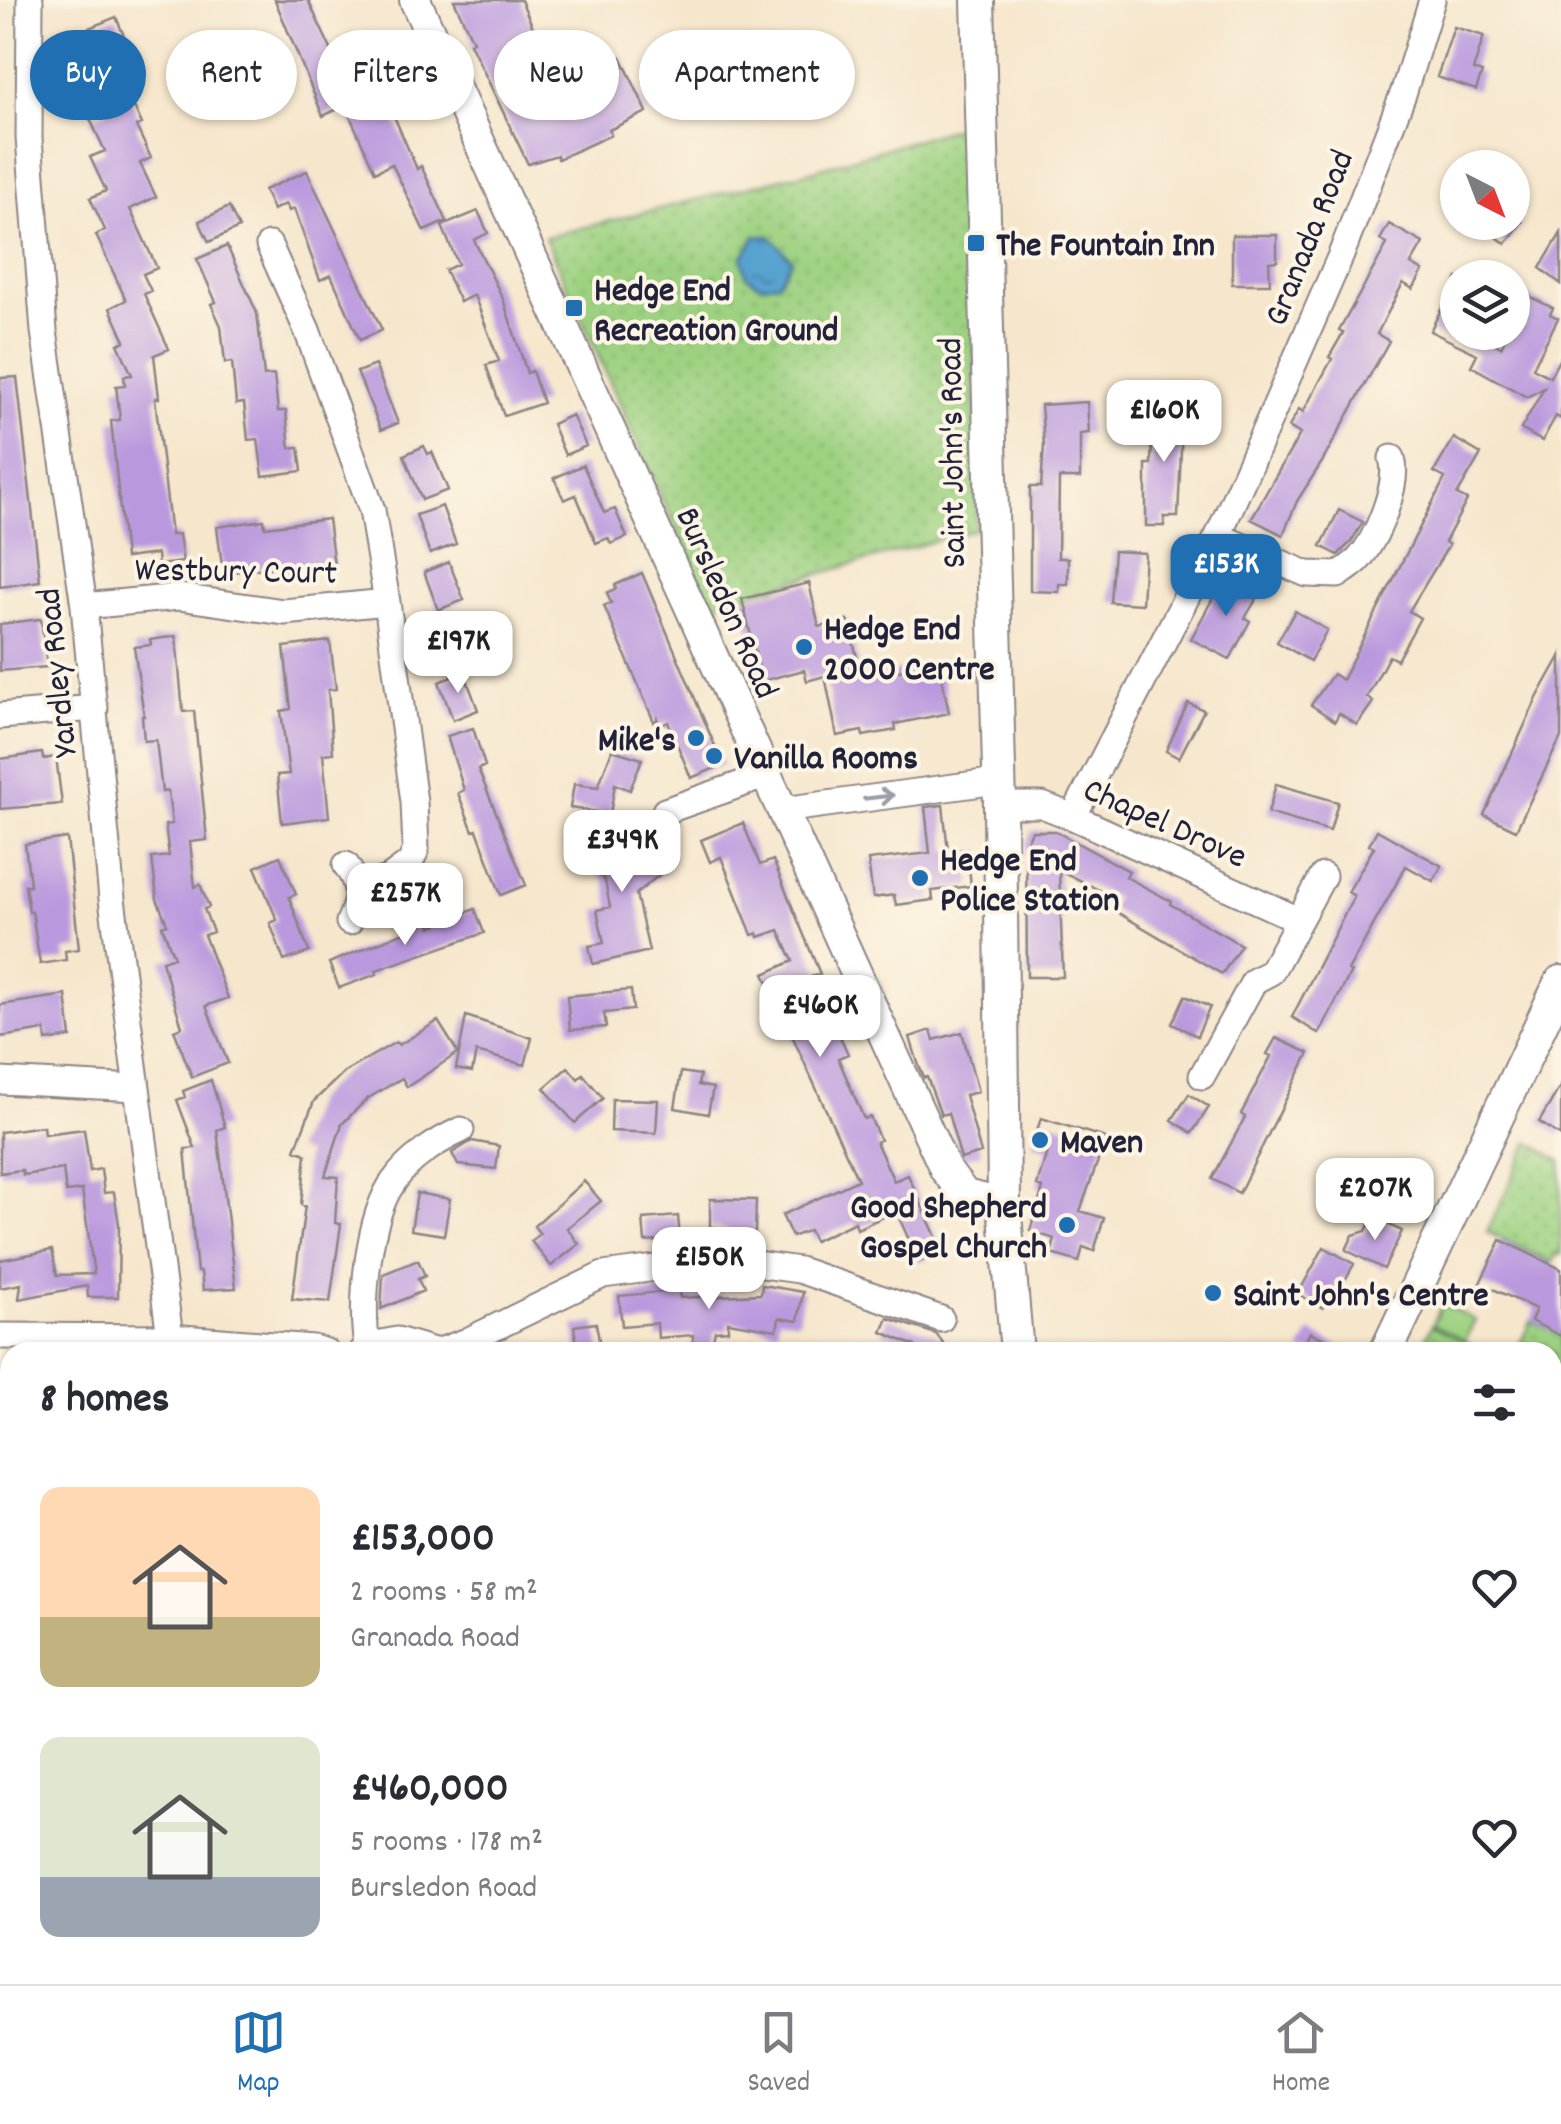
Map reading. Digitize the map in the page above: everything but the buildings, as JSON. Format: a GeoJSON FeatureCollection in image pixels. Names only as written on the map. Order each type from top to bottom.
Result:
{"type":"FeatureCollection","features":[{"type":"Feature","properties":{"kind":"main road","name":"Saint John's Road"},"geometry":{"type":"LineString","coordinates":[[978,0],[999,793],[1004,1204],[1016,1342]]}},
{"type":"Feature","properties":{"kind":"main road"},"geometry":{"type":"LineString","coordinates":[[1391,1342],[1561,982]]}},
{"type":"Feature","properties":{"kind":"street","name":"Yardley Road"},"geometry":{"type":"LineString","coordinates":[[30,0],[30,138],[44,331],[84,606],[112,899],[170,1337]]}},
{"type":"Feature","properties":{"kind":"street","name":"Bursledon Road"},"geometry":{"type":"LineString","coordinates":[[415,0],[945,1169],[965,1195],[1004,1204]]}},
{"type":"Feature","properties":{"kind":"street","name":"Granada Road"},"geometry":{"type":"LineString","coordinates":[[1073,816],[1218,536],[1341,255],[1402,94],[1432,0]]}},
{"type":"Feature","properties":{"kind":"street","name":"Westbury Court"},"geometry":{"type":"LineString","coordinates":[[270,245],[319,329],[372,510],[387,602],[402,758],[414,802],[418,868],[388,879],[352,876],[358,902],[349,922]]}},
{"type":"Feature","properties":{"kind":"street"},"geometry":{"type":"LineString","coordinates":[[1218,536],[1307,574],[1338,576],[1359,559],[1388,506],[1397,464]]}},
{"type":"Feature","properties":{"kind":"street","name":"Westbury Court"},"geometry":{"type":"LineString","coordinates":[[84,606],[178,598],[284,612],[387,602]]}},
{"type":"Feature","properties":{"kind":"street"},"geometry":{"type":"LineString","coordinates":[[0,716],[95,708]]}},
{"type":"Feature","properties":{"kind":"street"},"geometry":{"type":"LineString","coordinates":[[665,811],[767,776]]}},
{"type":"Feature","properties":{"kind":"street","name":"Chapel Drove"},"geometry":{"type":"LineString","coordinates":[[782,810],[999,793],[1073,816],[1299,920]]}},
{"type":"Feature","properties":{"kind":"street"},"geometry":{"type":"LineString","coordinates":[[1202,1076],[1224,1056],[1254,981],[1271,972],[1323,876]]}},
{"type":"Feature","properties":{"kind":"street"},"geometry":{"type":"LineString","coordinates":[[0,1081],[137,1088]]}},
{"type":"Feature","properties":{"kind":"street"},"geometry":{"type":"LineString","coordinates":[[364,1342],[364,1287],[392,1182],[449,1130]]}},
{"type":"Feature","properties":{"kind":"street"},"geometry":{"type":"LineString","coordinates":[[465,1342],[603,1275],[694,1263],[748,1263],[799,1270],[941,1319]]}},
{"type":"Feature","properties":{"kind":"street"},"geometry":{"type":"LineString","coordinates":[[0,1336],[170,1337],[235,1342]]}},
{"type":"Feature","properties":{"kind":"green space"},"geometry":{"type":"Polygon","coordinates":[[[971,123],[977,529],[710,605],[545,237],[811,171],[971,123]]]}},
{"type":"Feature","properties":{"kind":"green space"},"geometry":{"type":"Polygon","coordinates":[[[1529,1142],[1561,1161],[1561,1255],[1557,1253],[1552,1263],[1487,1232],[1529,1142]]]}},
{"type":"Feature","properties":{"kind":"green space"},"geometry":{"type":"Polygon","coordinates":[[[1442,1304],[1475,1320],[1465,1341],[1433,1324],[1442,1304]]]}},
{"type":"Feature","properties":{"kind":"green space"},"geometry":{"type":"Polygon","coordinates":[[[1531,1321],[1561,1334],[1561,1342],[1521,1342],[1531,1321]]]}},
{"type":"Feature","properties":{"kind":"green space"},"geometry":{"type":"Polygon","coordinates":[[[1432,1325],[1465,1342],[1424,1342],[1432,1325]]]}},
{"type":"Feature","properties":{"kind":"water"},"geometry":{"type":"Polygon","coordinates":[[[769,235],[792,260],[778,283],[760,285],[746,276],[742,258],[755,237],[769,235]]]}},
{"type":"Feature","properties":{"kind":"place","name":"The Fountain Inn"},"geometry":{"type":"Point","coordinates":[976,243]}},
{"type":"Feature","properties":{"kind":"place","name":"Hedge End Recreation Ground"},"geometry":{"type":"Point","coordinates":[574,308]}},
{"type":"Feature","properties":{"kind":"place","name":"Hedge End 2000 Centre"},"geometry":{"type":"Point","coordinates":[804,647]}},
{"type":"Feature","properties":{"kind":"place","name":"Mike's"},"geometry":{"type":"Point","coordinates":[696,738]}},
{"type":"Feature","properties":{"kind":"place","name":"Vanilla Rooms"},"geometry":{"type":"Point","coordinates":[714,756]}},
{"type":"Feature","properties":{"kind":"place","name":"Hedge End Police Station"},"geometry":{"type":"Point","coordinates":[920,878]}},
{"type":"Feature","properties":{"kind":"place","name":"Maven"},"geometry":{"type":"Point","coordinates":[1040,1140]}},
{"type":"Feature","properties":{"kind":"place","name":"Good Shepherd Gospel Church"},"geometry":{"type":"Point","coordinates":[1067,1225]}},
{"type":"Feature","properties":{"kind":"place","name":"Saint John's Centre"},"geometry":{"type":"Point","coordinates":[1213,1293]}}]}
